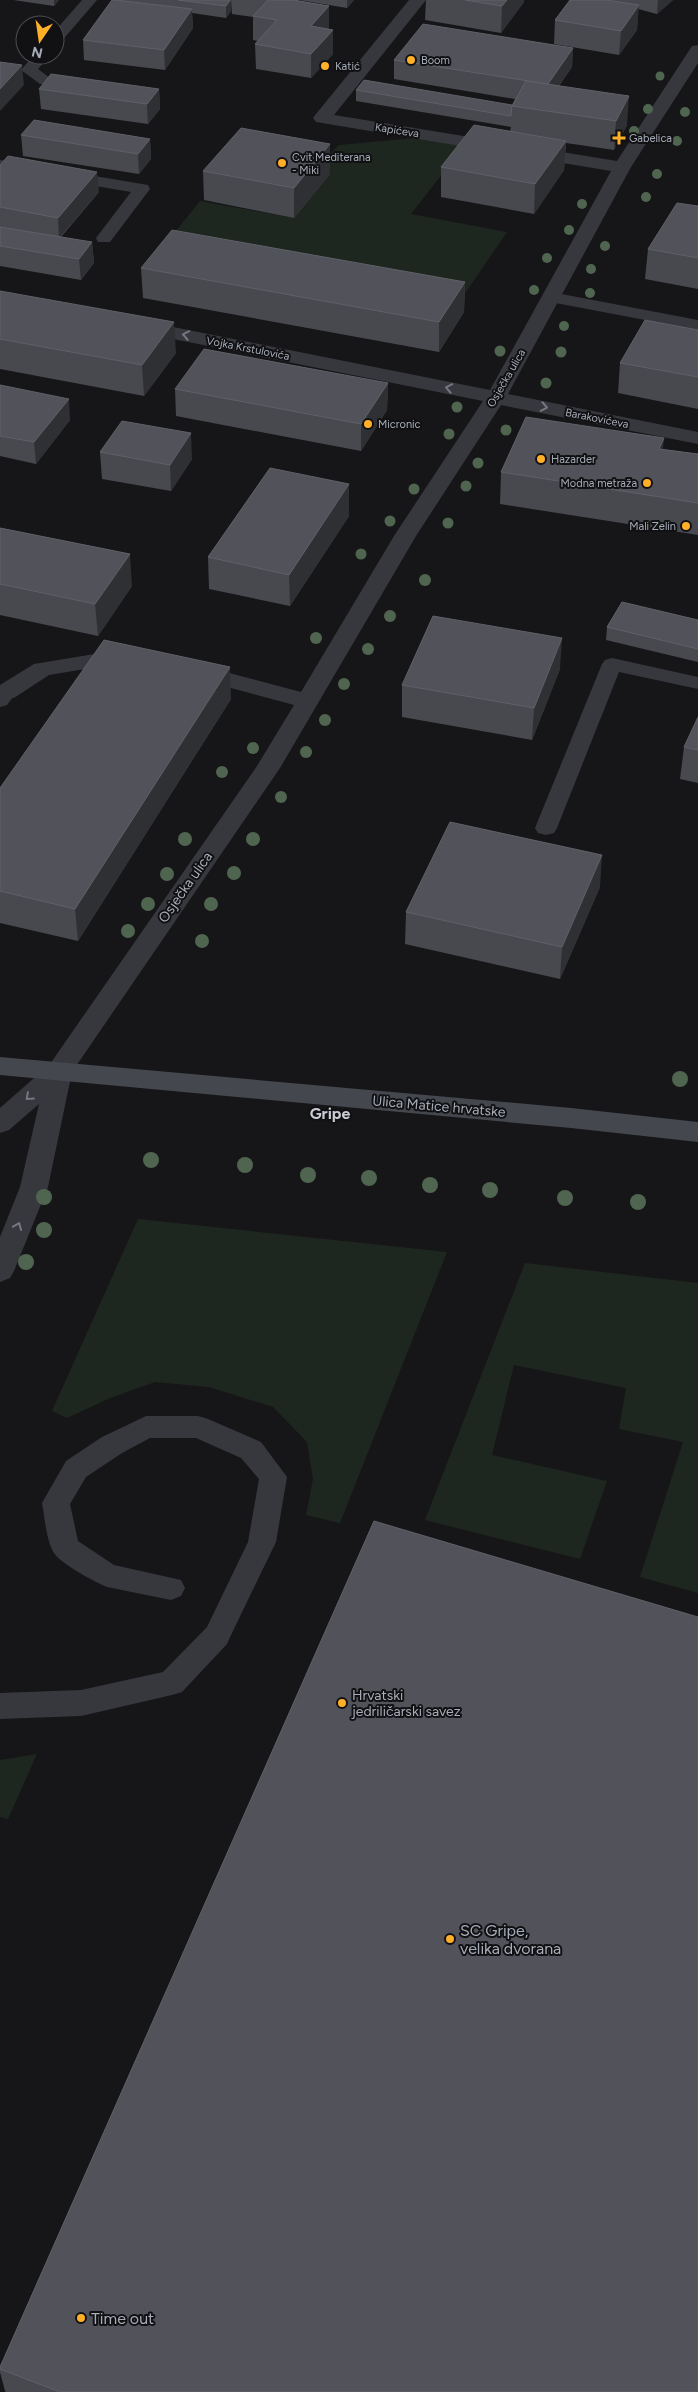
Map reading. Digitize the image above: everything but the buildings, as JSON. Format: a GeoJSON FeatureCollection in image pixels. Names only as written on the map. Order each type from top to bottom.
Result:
{"type":"FeatureCollection","features":[{"type":"Feature","properties":{"kind":"street","name":"Kapićeva"},"geometry":{"type":"LineString","coordinates":[[418,0],[322,118],[622,167]]}},
{"type":"Feature","properties":{"kind":"street","name":"Osječka ulica"},"geometry":{"type":"LineString","coordinates":[[0,1123],[59,1071],[268,768],[405,536],[496,397],[622,167],[696,56]]}},
{"type":"Feature","properties":{"kind":"street","name":"Vojka Krstulovića"},"geometry":{"type":"LineString","coordinates":[[116,321],[496,397]]}},
{"type":"Feature","properties":{"kind":"street","name":"Barakovićeva"},"geometry":{"type":"LineString","coordinates":[[496,397],[698,438]]}},
{"type":"Feature","properties":{"kind":"street"},"geometry":{"type":"LineString","coordinates":[[2,695],[42,669],[134,654],[144,657]]}},
{"type":"Feature","properties":{"kind":"street"},"geometry":{"type":"LineString","coordinates":[[173,665],[307,702]]}},
{"type":"Feature","properties":{"kind":"street","name":"Ulica Matice hrvatske"},"geometry":{"type":"LineString","coordinates":[[0,1066],[571,1118],[698,1132]]}},
{"type":"Feature","properties":{"kind":"street","name":"Osječka ulica"},"geometry":{"type":"LineString","coordinates":[[0,1272],[34,1187],[59,1071]]}},
{"type":"Feature","properties":{"kind":"lane"},"geometry":{"type":"LineString","coordinates":[[65,29],[90,0]]}},
{"type":"Feature","properties":{"kind":"lane"},"geometry":{"type":"LineString","coordinates":[[33,65],[29,70],[46,81]]}},
{"type":"Feature","properties":{"kind":"lane"},"geometry":{"type":"LineString","coordinates":[[0,165],[142,189],[104,238]]}},
{"type":"Feature","properties":{"kind":"lane"},"geometry":{"type":"LineString","coordinates":[[551,297],[698,325]]}},
{"type":"Feature","properties":{"kind":"lane"},"geometry":{"type":"LineString","coordinates":[[546,828],[612,664],[698,683]]}},
{"type":"Feature","properties":{"kind":"lane"},"geometry":{"type":"LineString","coordinates":[[0,1706],[81,1703],[172,1683],[217,1634],[262,1542],[273,1477],[251,1450],[198,1427],[146,1427],[112,1445],[76,1469],[56,1503],[65,1547],[107,1575],[171,1588]]}},
{"type":"Feature","properties":{"kind":"shaded area"},"geometry":{"type":"Polygon","coordinates":[[[415,138],[464,146],[411,214],[507,232],[466,292],[171,237],[200,201],[294,218],[322,162],[339,145],[415,138]]]}},
{"type":"Feature","properties":{"kind":"shaded area"},"geometry":{"type":"Polygon","coordinates":[[[138,1219],[447,1252],[340,1523],[306,1515],[313,1479],[307,1442],[273,1407],[209,1387],[155,1382],[108,1399],[67,1418],[52,1411],[138,1219]]]}},
{"type":"Feature","properties":{"kind":"shaded area"},"geometry":{"type":"Polygon","coordinates":[[[525,1263],[698,1283],[698,1593],[640,1577],[683,1442],[619,1429],[626,1388],[514,1365],[492,1455],[607,1481],[580,1559],[425,1520],[525,1263]]]}},
{"type":"Feature","properties":{"kind":"shaded area"},"geometry":{"type":"Polygon","coordinates":[[[37,1754],[8,1819],[0,1817],[0,1760],[37,1754]]]}},
{"type":"Feature","properties":{"kind":"place","name":"Boom"},"geometry":{"type":"Point","coordinates":[411,60]}},
{"type":"Feature","properties":{"kind":"place","name":"Katić"},"geometry":{"type":"Point","coordinates":[325,66]}},
{"type":"Feature","properties":{"kind":"place","name":"Gabelica"},"geometry":{"type":"Point","coordinates":[619,138]}},
{"type":"Feature","properties":{"kind":"place","name":"Cvit Mediterana - Miki"},"geometry":{"type":"Point","coordinates":[282,163]}},
{"type":"Feature","properties":{"kind":"place","name":"Micronic"},"geometry":{"type":"Point","coordinates":[368,424]}},
{"type":"Feature","properties":{"kind":"place","name":"Hazarder"},"geometry":{"type":"Point","coordinates":[541,459]}},
{"type":"Feature","properties":{"kind":"place","name":"Modna metraža"},"geometry":{"type":"Point","coordinates":[647,483]}},
{"type":"Feature","properties":{"kind":"place","name":"Mali Zelin"},"geometry":{"type":"Point","coordinates":[686,526]}},
{"type":"Feature","properties":{"kind":"place","name":"Hrvatski jedriličarski savez"},"geometry":{"type":"Point","coordinates":[342,1703]}},
{"type":"Feature","properties":{"kind":"place","name":"SC Gripe, velika dvorana"},"geometry":{"type":"Point","coordinates":[450,1939]}},
{"type":"Feature","properties":{"kind":"place","name":"Time out"},"geometry":{"type":"Point","coordinates":[81,2318]}},
{"type":"Feature","properties":{"kind":"district","name":"Gripe"},"geometry":{"type":"Point","coordinates":[330,1113]}}]}
